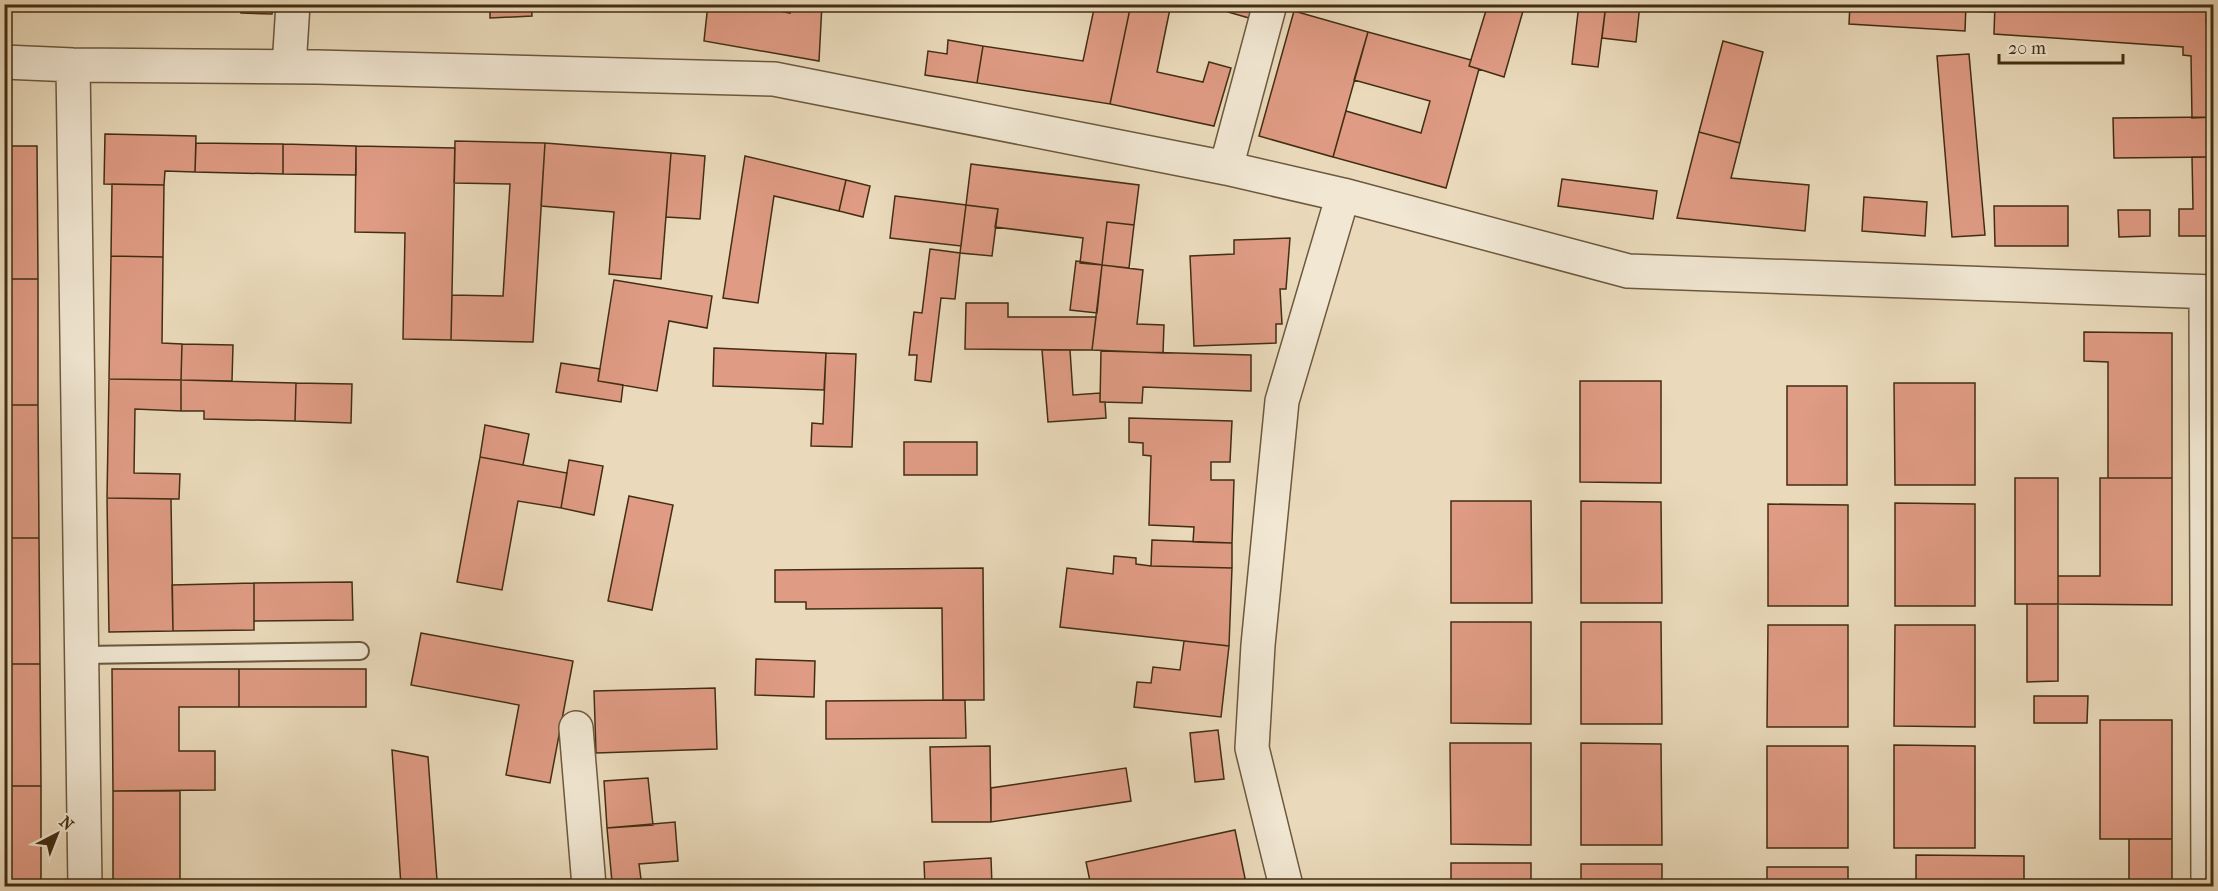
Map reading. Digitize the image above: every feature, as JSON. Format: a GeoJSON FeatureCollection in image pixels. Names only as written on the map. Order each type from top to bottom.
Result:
{"type":"FeatureCollection","features":[{"type":"Feature","properties":{"kind":"street"},"geometry":{"type":"LineString","coordinates":[[289,67],[293,4]]}},
{"type":"Feature","properties":{"kind":"street"},"geometry":{"type":"LineString","coordinates":[[1226,168],[1270,4]]}},
{"type":"Feature","properties":{"kind":"street"},"geometry":{"type":"LineString","coordinates":[[4,62],[774,79],[1226,168],[1343,195],[1628,271],[2210,292],[2208,886]]}},
{"type":"Feature","properties":{"kind":"street"},"geometry":{"type":"LineString","coordinates":[[73,65],[86,886]]}},
{"type":"Feature","properties":{"kind":"street"},"geometry":{"type":"LineString","coordinates":[[1286,886],[1252,748],[1258,645],[1282,401],[1343,195]]}},
{"type":"Feature","properties":{"kind":"street"},"geometry":{"type":"LineString","coordinates":[[576,728],[589,886]]}},
{"type":"Feature","properties":{"kind":"lane"},"geometry":{"type":"LineString","coordinates":[[82,655],[360,651]]}},
{"type":"Feature","properties":{"kind":"building"},"geometry":{"type":"Polygon","coordinates":[[[13,4],[127,4],[127,9],[13,4]]]}},
{"type":"Feature","properties":{"kind":"building"},"geometry":{"type":"Polygon","coordinates":[[[148,4],[184,4],[183,11],[148,10],[148,4]]]}},
{"type":"Feature","properties":{"kind":"building"},"geometry":{"type":"Polygon","coordinates":[[[241,4],[273,4],[272,14],[241,13],[241,4]]]}},
{"type":"Feature","properties":{"kind":"building"},"geometry":{"type":"Polygon","coordinates":[[[490,4],[531,4],[532,16],[490,18],[490,4]]]}},
{"type":"Feature","properties":{"kind":"building"},"geometry":{"type":"Polygon","coordinates":[[[708,4],[774,4],[773,10],[790,13],[790,4],[822,4],[819,61],[704,41],[708,4]]]}},
{"type":"Feature","properties":{"kind":"building"},"geometry":{"type":"Polygon","coordinates":[[[1095,4],[1131,4],[1110,104],[977,83],[983,46],[1083,61],[1095,4]]]}},
{"type":"Feature","properties":{"kind":"building"},"geometry":{"type":"Polygon","coordinates":[[[1131,4],[1171,4],[1157,72],[1203,82],[1209,62],[1231,68],[1214,126],[1110,104],[1131,4]]]}},
{"type":"Feature","properties":{"kind":"building"},"geometry":{"type":"Polygon","coordinates":[[[1230,4],[1253,4],[1249,18],[1228,12],[1230,4]]]}},
{"type":"Feature","properties":{"kind":"building"},"geometry":{"type":"Polygon","coordinates":[[[1488,4],[1525,4],[1504,77],[1469,66],[1488,4]]]}},
{"type":"Feature","properties":{"kind":"building"},"geometry":{"type":"Polygon","coordinates":[[[1579,4],[1606,4],[1598,67],[1572,64],[1579,4]]]}},
{"type":"Feature","properties":{"kind":"building"},"geometry":{"type":"Polygon","coordinates":[[[1606,4],[1640,4],[1636,42],[1602,38],[1606,4]]]}},
{"type":"Feature","properties":{"kind":"building"},"geometry":{"type":"Polygon","coordinates":[[[1850,4],[1966,4],[1965,31],[1849,24],[1850,4]]]}},
{"type":"Feature","properties":{"kind":"building"},"geometry":{"type":"Polygon","coordinates":[[[1966,4],[1995,4],[1995,12],[1966,11],[1966,4]]]}},
{"type":"Feature","properties":{"kind":"building"},"geometry":{"type":"Polygon","coordinates":[[[1995,4],[2207,4],[2206,22],[2214,22],[2214,117],[2192,118],[2191,56],[2183,55],[2183,47],[1994,34],[1995,4]]]}},
{"type":"Feature","properties":{"kind":"building"},"geometry":{"type":"Polygon","coordinates":[[[1294,11],[1368,32],[1333,157],[1259,136],[1294,11]]]}},
{"type":"Feature","properties":{"kind":"building"},"geometry":{"type":"Polygon","coordinates":[[[1368,32],[1471,60],[1469,66],[1479,69],[1446,188],[1333,157],[1346,111],[1421,133],[1430,101],[1354,80],[1368,32]]]}},
{"type":"Feature","properties":{"kind":"building"},"geometry":{"type":"Polygon","coordinates":[[[948,40],[983,46],[977,83],[925,75],[928,51],[947,54],[948,40]]]}},
{"type":"Feature","properties":{"kind":"building"},"geometry":{"type":"Polygon","coordinates":[[[1723,41],[1763,52],[1740,143],[1699,132],[1723,41]]]}},
{"type":"Feature","properties":{"kind":"building"},"geometry":{"type":"Polygon","coordinates":[[[1969,54],[1985,235],[1952,237],[1937,56],[1969,54]]]}},
{"type":"Feature","properties":{"kind":"building"},"geometry":{"type":"Polygon","coordinates":[[[2214,117],[2214,157],[2114,158],[2113,118],[2214,117]]]}},
{"type":"Feature","properties":{"kind":"building"},"geometry":{"type":"Polygon","coordinates":[[[1699,132],[1740,143],[1731,178],[1809,185],[1805,231],[1677,218],[1699,132]]]}},
{"type":"Feature","properties":{"kind":"building"},"geometry":{"type":"Polygon","coordinates":[[[105,134],[196,136],[195,172],[165,171],[164,185],[104,184],[105,134]]]}},
{"type":"Feature","properties":{"kind":"building"},"geometry":{"type":"Polygon","coordinates":[[[455,141],[545,143],[533,342],[451,340],[452,295],[503,296],[510,184],[454,183],[455,141]]]}},
{"type":"Feature","properties":{"kind":"building"},"geometry":{"type":"Polygon","coordinates":[[[196,143],[283,144],[283,174],[195,172],[196,143]]]}},
{"type":"Feature","properties":{"kind":"building"},"geometry":{"type":"Polygon","coordinates":[[[545,143],[671,153],[661,279],[609,274],[614,212],[541,206],[545,143]]]}},
{"type":"Feature","properties":{"kind":"building"},"geometry":{"type":"Polygon","coordinates":[[[283,144],[356,146],[356,175],[283,174],[283,144]]]}},
{"type":"Feature","properties":{"kind":"building"},"geometry":{"type":"Polygon","coordinates":[[[4,146],[37,146],[38,279],[4,279],[4,146]]]}},
{"type":"Feature","properties":{"kind":"building"},"geometry":{"type":"Polygon","coordinates":[[[356,146],[455,148],[451,340],[403,339],[405,233],[355,232],[356,146]]]}},
{"type":"Feature","properties":{"kind":"building"},"geometry":{"type":"Polygon","coordinates":[[[671,153],[705,156],[700,219],[666,217],[671,153]]]}},
{"type":"Feature","properties":{"kind":"building"},"geometry":{"type":"Polygon","coordinates":[[[745,156],[846,180],[839,211],[774,196],[758,303],[723,298],[745,156]]]}},
{"type":"Feature","properties":{"kind":"building"},"geometry":{"type":"Polygon","coordinates":[[[2192,157],[2214,157],[2214,236],[2179,236],[2179,209],[2193,209],[2192,157]]]}},
{"type":"Feature","properties":{"kind":"building"},"geometry":{"type":"Polygon","coordinates":[[[971,164],[1139,185],[1134,225],[1107,222],[1102,265],[1080,263],[1083,238],[995,227],[998,209],[966,205],[971,164]]]}},
{"type":"Feature","properties":{"kind":"building"},"geometry":{"type":"Polygon","coordinates":[[[1562,179],[1657,191],[1653,219],[1558,206],[1562,179]]]}},
{"type":"Feature","properties":{"kind":"building"},"geometry":{"type":"Polygon","coordinates":[[[846,180],[870,186],[863,217],[839,211],[846,180]]]}},
{"type":"Feature","properties":{"kind":"building"},"geometry":{"type":"Polygon","coordinates":[[[112,184],[164,185],[163,257],[111,256],[112,184]]]}},
{"type":"Feature","properties":{"kind":"building"},"geometry":{"type":"Polygon","coordinates":[[[895,196],[966,205],[961,246],[890,238],[895,196]]]}},
{"type":"Feature","properties":{"kind":"building"},"geometry":{"type":"Polygon","coordinates":[[[1864,197],[1927,202],[1925,236],[1862,231],[1864,197]]]}},
{"type":"Feature","properties":{"kind":"building"},"geometry":{"type":"Polygon","coordinates":[[[966,205],[998,209],[992,256],[960,253],[966,205]]]}},
{"type":"Feature","properties":{"kind":"building"},"geometry":{"type":"Polygon","coordinates":[[[1994,206],[2068,206],[2068,246],[1995,246],[1994,206]]]}},
{"type":"Feature","properties":{"kind":"building"},"geometry":{"type":"Polygon","coordinates":[[[2118,210],[2150,210],[2150,236],[2119,237],[2118,210]]]}},
{"type":"Feature","properties":{"kind":"building"},"geometry":{"type":"Polygon","coordinates":[[[1107,222],[1134,225],[1129,268],[1102,265],[1107,222]]]}},
{"type":"Feature","properties":{"kind":"building"},"geometry":{"type":"Polygon","coordinates":[[[1290,238],[1286,289],[1280,289],[1282,324],[1276,324],[1276,343],[1194,346],[1190,256],[1234,254],[1234,240],[1290,238]]]}},
{"type":"Feature","properties":{"kind":"building"},"geometry":{"type":"Polygon","coordinates":[[[930,249],[960,253],[955,299],[941,298],[931,382],[915,380],[917,355],[909,355],[914,312],[922,313],[930,249]]]}},
{"type":"Feature","properties":{"kind":"building"},"geometry":{"type":"Polygon","coordinates":[[[111,256],[163,257],[162,343],[182,344],[181,380],[109,379],[111,256]]]}},
{"type":"Feature","properties":{"kind":"building"},"geometry":{"type":"Polygon","coordinates":[[[1076,261],[1102,265],[1097,313],[1070,310],[1076,261]]]}},
{"type":"Feature","properties":{"kind":"building"},"geometry":{"type":"Polygon","coordinates":[[[1102,265],[1143,270],[1137,324],[1164,325],[1163,353],[1092,350],[1102,265]]]}},
{"type":"Feature","properties":{"kind":"building"},"geometry":{"type":"Polygon","coordinates":[[[4,279],[38,279],[38,405],[4,405],[4,279]]]}},
{"type":"Feature","properties":{"kind":"building"},"geometry":{"type":"Polygon","coordinates":[[[614,280],[712,296],[707,328],[669,321],[657,391],[598,381],[614,280]]]}},
{"type":"Feature","properties":{"kind":"building"},"geometry":{"type":"Polygon","coordinates":[[[966,303],[1008,303],[1008,317],[1096,317],[1092,350],[965,349],[966,303]]]}},
{"type":"Feature","properties":{"kind":"building"},"geometry":{"type":"Polygon","coordinates":[[[2084,332],[2172,333],[2172,478],[2108,478],[2108,362],[2084,361],[2084,332]]]}},
{"type":"Feature","properties":{"kind":"building"},"geometry":{"type":"Polygon","coordinates":[[[182,344],[233,345],[232,381],[181,380],[182,344]]]}},
{"type":"Feature","properties":{"kind":"building"},"geometry":{"type":"Polygon","coordinates":[[[714,348],[826,353],[824,390],[713,386],[714,348]]]}},
{"type":"Feature","properties":{"kind":"building"},"geometry":{"type":"Polygon","coordinates":[[[1042,350],[1070,350],[1073,395],[1100,393],[1100,402],[1105,402],[1106,418],[1048,422],[1042,350]]]}},
{"type":"Feature","properties":{"kind":"building"},"geometry":{"type":"Polygon","coordinates":[[[1101,351],[1251,355],[1251,391],[1143,387],[1142,403],[1100,402],[1101,351]]]}},
{"type":"Feature","properties":{"kind":"building"},"geometry":{"type":"Polygon","coordinates":[[[826,353],[856,354],[852,447],[811,446],[812,423],[823,424],[826,353]]]}},
{"type":"Feature","properties":{"kind":"building"},"geometry":{"type":"Polygon","coordinates":[[[561,363],[600,369],[598,381],[623,385],[621,402],[556,392],[561,363]]]}},
{"type":"Feature","properties":{"kind":"building"},"geometry":{"type":"Polygon","coordinates":[[[109,379],[181,380],[181,411],[135,409],[134,473],[180,474],[179,499],[107,498],[109,379]]]}},
{"type":"Feature","properties":{"kind":"building"},"geometry":{"type":"Polygon","coordinates":[[[181,380],[296,383],[295,421],[204,419],[204,411],[181,411],[181,380]]]}},
{"type":"Feature","properties":{"kind":"building"},"geometry":{"type":"Polygon","coordinates":[[[1580,381],[1661,381],[1661,483],[1580,482],[1580,381]]]}},
{"type":"Feature","properties":{"kind":"building"},"geometry":{"type":"Polygon","coordinates":[[[296,383],[352,384],[351,423],[295,421],[296,383]]]}},
{"type":"Feature","properties":{"kind":"building"},"geometry":{"type":"Polygon","coordinates":[[[1894,383],[1975,383],[1975,485],[1895,485],[1894,383]]]}},
{"type":"Feature","properties":{"kind":"building"},"geometry":{"type":"Polygon","coordinates":[[[1787,386],[1847,386],[1847,485],[1787,485],[1787,386]]]}},
{"type":"Feature","properties":{"kind":"building"},"geometry":{"type":"Polygon","coordinates":[[[4,405],[38,405],[39,538],[4,538],[4,405]]]}},
{"type":"Feature","properties":{"kind":"building"},"geometry":{"type":"Polygon","coordinates":[[[1129,418],[1232,421],[1230,462],[1211,462],[1211,480],[1234,480],[1232,543],[1193,542],[1194,527],[1149,525],[1151,456],[1143,455],[1143,443],[1129,442],[1129,418]]]}},
{"type":"Feature","properties":{"kind":"building"},"geometry":{"type":"Polygon","coordinates":[[[485,425],[529,434],[523,465],[480,457],[485,425]]]}},
{"type":"Feature","properties":{"kind":"building"},"geometry":{"type":"Polygon","coordinates":[[[904,442],[977,442],[977,475],[904,475],[904,442]]]}},
{"type":"Feature","properties":{"kind":"building"},"geometry":{"type":"Polygon","coordinates":[[[480,457],[567,473],[561,508],[518,501],[502,590],[457,582],[480,457]]]}},
{"type":"Feature","properties":{"kind":"building"},"geometry":{"type":"Polygon","coordinates":[[[569,460],[603,466],[594,515],[561,508],[569,460]]]}},
{"type":"Feature","properties":{"kind":"building"},"geometry":{"type":"Polygon","coordinates":[[[2015,478],[2058,478],[2058,604],[2015,604],[2015,478]]]}},
{"type":"Feature","properties":{"kind":"building"},"geometry":{"type":"Polygon","coordinates":[[[2100,478],[2172,478],[2172,605],[2058,604],[2058,576],[2100,576],[2100,478]]]}},
{"type":"Feature","properties":{"kind":"building"},"geometry":{"type":"Polygon","coordinates":[[[629,496],[673,505],[652,610],[608,601],[629,496]]]}},
{"type":"Feature","properties":{"kind":"building"},"geometry":{"type":"Polygon","coordinates":[[[107,498],[171,499],[173,631],[109,632],[107,498]]]}},
{"type":"Feature","properties":{"kind":"building"},"geometry":{"type":"Polygon","coordinates":[[[1451,501],[1531,501],[1532,603],[1451,603],[1451,501]]]}},
{"type":"Feature","properties":{"kind":"building"},"geometry":{"type":"Polygon","coordinates":[[[1581,501],[1661,502],[1662,603],[1581,603],[1581,501]]]}},
{"type":"Feature","properties":{"kind":"building"},"geometry":{"type":"Polygon","coordinates":[[[1895,503],[1975,504],[1975,606],[1895,606],[1895,503]]]}},
{"type":"Feature","properties":{"kind":"building"},"geometry":{"type":"Polygon","coordinates":[[[1768,504],[1848,505],[1848,606],[1768,606],[1768,504]]]}},
{"type":"Feature","properties":{"kind":"building"},"geometry":{"type":"Polygon","coordinates":[[[4,538],[39,538],[40,664],[4,664],[4,538]]]}},
{"type":"Feature","properties":{"kind":"building"},"geometry":{"type":"Polygon","coordinates":[[[1152,540],[1232,543],[1232,568],[1151,566],[1152,540]]]}},
{"type":"Feature","properties":{"kind":"building"},"geometry":{"type":"Polygon","coordinates":[[[1114,556],[1136,558],[1136,564],[1151,566],[1232,568],[1229,646],[1060,627],[1067,568],[1113,574],[1114,556]]]}},
{"type":"Feature","properties":{"kind":"building"},"geometry":{"type":"Polygon","coordinates":[[[983,568],[984,700],[943,700],[942,608],[806,609],[806,602],[775,602],[775,570],[983,568]]]}},
{"type":"Feature","properties":{"kind":"building"},"geometry":{"type":"Polygon","coordinates":[[[352,582],[353,620],[254,621],[254,583],[352,582]]]}},
{"type":"Feature","properties":{"kind":"building"},"geometry":{"type":"Polygon","coordinates":[[[254,583],[254,630],[173,631],[172,585],[254,583]]]}},
{"type":"Feature","properties":{"kind":"building"},"geometry":{"type":"Polygon","coordinates":[[[2027,604],[2058,604],[2058,681],[2027,682],[2027,604]]]}},
{"type":"Feature","properties":{"kind":"building"},"geometry":{"type":"Polygon","coordinates":[[[1451,622],[1531,622],[1531,724],[1451,723],[1451,622]]]}},
{"type":"Feature","properties":{"kind":"building"},"geometry":{"type":"Polygon","coordinates":[[[1581,622],[1661,622],[1662,724],[1581,724],[1581,622]]]}},
{"type":"Feature","properties":{"kind":"building"},"geometry":{"type":"Polygon","coordinates":[[[1768,625],[1848,625],[1848,727],[1767,727],[1768,625]]]}},
{"type":"Feature","properties":{"kind":"building"},"geometry":{"type":"Polygon","coordinates":[[[1895,625],[1975,625],[1975,727],[1894,726],[1895,625]]]}},
{"type":"Feature","properties":{"kind":"building"},"geometry":{"type":"Polygon","coordinates":[[[421,633],[573,661],[550,783],[506,775],[519,705],[411,685],[421,633]]]}},
{"type":"Feature","properties":{"kind":"building"},"geometry":{"type":"Polygon","coordinates":[[[1184,641],[1229,646],[1221,717],[1134,707],[1137,682],[1151,683],[1153,667],[1180,670],[1184,641]]]}},
{"type":"Feature","properties":{"kind":"building"},"geometry":{"type":"Polygon","coordinates":[[[756,659],[815,661],[814,697],[755,695],[756,659]]]}},
{"type":"Feature","properties":{"kind":"building"},"geometry":{"type":"Polygon","coordinates":[[[4,664],[40,664],[41,786],[4,786],[4,664]]]}},
{"type":"Feature","properties":{"kind":"building"},"geometry":{"type":"Polygon","coordinates":[[[112,669],[239,669],[239,707],[179,707],[179,751],[215,751],[215,790],[113,791],[112,669]]]}},
{"type":"Feature","properties":{"kind":"building"},"geometry":{"type":"Polygon","coordinates":[[[239,669],[366,669],[366,707],[239,707],[239,669]]]}},
{"type":"Feature","properties":{"kind":"building"},"geometry":{"type":"Polygon","coordinates":[[[715,688],[717,749],[596,753],[594,691],[715,688]]]}},
{"type":"Feature","properties":{"kind":"building"},"geometry":{"type":"Polygon","coordinates":[[[2034,696],[2088,696],[2087,723],[2034,723],[2034,696]]]}},
{"type":"Feature","properties":{"kind":"building"},"geometry":{"type":"Polygon","coordinates":[[[965,700],[966,738],[826,739],[826,701],[965,700]]]}},
{"type":"Feature","properties":{"kind":"building"},"geometry":{"type":"Polygon","coordinates":[[[2100,720],[2172,720],[2172,839],[2100,839],[2100,720]]]}},
{"type":"Feature","properties":{"kind":"building"},"geometry":{"type":"Polygon","coordinates":[[[1218,730],[1224,779],[1195,782],[1190,733],[1218,730]]]}},
{"type":"Feature","properties":{"kind":"building"},"geometry":{"type":"Polygon","coordinates":[[[1450,743],[1531,743],[1531,845],[1451,844],[1450,743]]]}},
{"type":"Feature","properties":{"kind":"building"},"geometry":{"type":"Polygon","coordinates":[[[1581,743],[1661,744],[1662,845],[1581,845],[1581,743]]]}},
{"type":"Feature","properties":{"kind":"building"},"geometry":{"type":"Polygon","coordinates":[[[1894,745],[1975,746],[1975,848],[1894,848],[1894,745]]]}},
{"type":"Feature","properties":{"kind":"building"},"geometry":{"type":"Polygon","coordinates":[[[990,746],[991,822],[932,822],[930,747],[990,746]]]}},
{"type":"Feature","properties":{"kind":"building"},"geometry":{"type":"Polygon","coordinates":[[[1767,746],[1848,746],[1848,848],[1767,848],[1767,746]]]}},
{"type":"Feature","properties":{"kind":"building"},"geometry":{"type":"Polygon","coordinates":[[[392,750],[428,757],[437,880],[580,879],[580,886],[401,886],[392,750]]]}},
{"type":"Feature","properties":{"kind":"building"},"geometry":{"type":"Polygon","coordinates":[[[1126,768],[1131,801],[991,822],[991,788],[1126,768]]]}},
{"type":"Feature","properties":{"kind":"building"},"geometry":{"type":"Polygon","coordinates":[[[648,778],[653,825],[607,828],[604,781],[648,778]]]}},
{"type":"Feature","properties":{"kind":"building"},"geometry":{"type":"Polygon","coordinates":[[[4,786],[41,786],[41,886],[4,886],[4,786]]]}},
{"type":"Feature","properties":{"kind":"building"},"geometry":{"type":"Polygon","coordinates":[[[113,791],[180,791],[180,882],[113,883],[113,791]]]}},
{"type":"Feature","properties":{"kind":"building"},"geometry":{"type":"Polygon","coordinates":[[[675,822],[678,861],[639,864],[641,879],[612,882],[607,828],[675,822]]]}},
{"type":"Feature","properties":{"kind":"building"},"geometry":{"type":"Polygon","coordinates":[[[1235,830],[1246,883],[1231,886],[1091,886],[1086,862],[1235,830]]]}},
{"type":"Feature","properties":{"kind":"building"},"geometry":{"type":"Polygon","coordinates":[[[2129,839],[2172,839],[2172,886],[2129,886],[2129,839]]]}},
{"type":"Feature","properties":{"kind":"building"},"geometry":{"type":"Polygon","coordinates":[[[1916,855],[2024,856],[2024,886],[1916,886],[1916,855]]]}},
{"type":"Feature","properties":{"kind":"building"},"geometry":{"type":"Polygon","coordinates":[[[991,858],[992,886],[925,886],[924,862],[991,858]]]}},
{"type":"Feature","properties":{"kind":"building"},"geometry":{"type":"Polygon","coordinates":[[[1451,863],[1531,863],[1531,886],[1451,886],[1451,863]]]}},
{"type":"Feature","properties":{"kind":"building"},"geometry":{"type":"Polygon","coordinates":[[[1581,864],[1662,864],[1662,886],[1581,886],[1581,864]]]}},
{"type":"Feature","properties":{"kind":"building"},"geometry":{"type":"Polygon","coordinates":[[[1767,867],[1848,867],[1848,886],[1767,886],[1767,867]]]}},
{"type":"Feature","properties":{"kind":"building"},"geometry":{"type":"Polygon","coordinates":[[[195,882],[195,886],[113,886],[113,883],[195,882]]]}}]}
